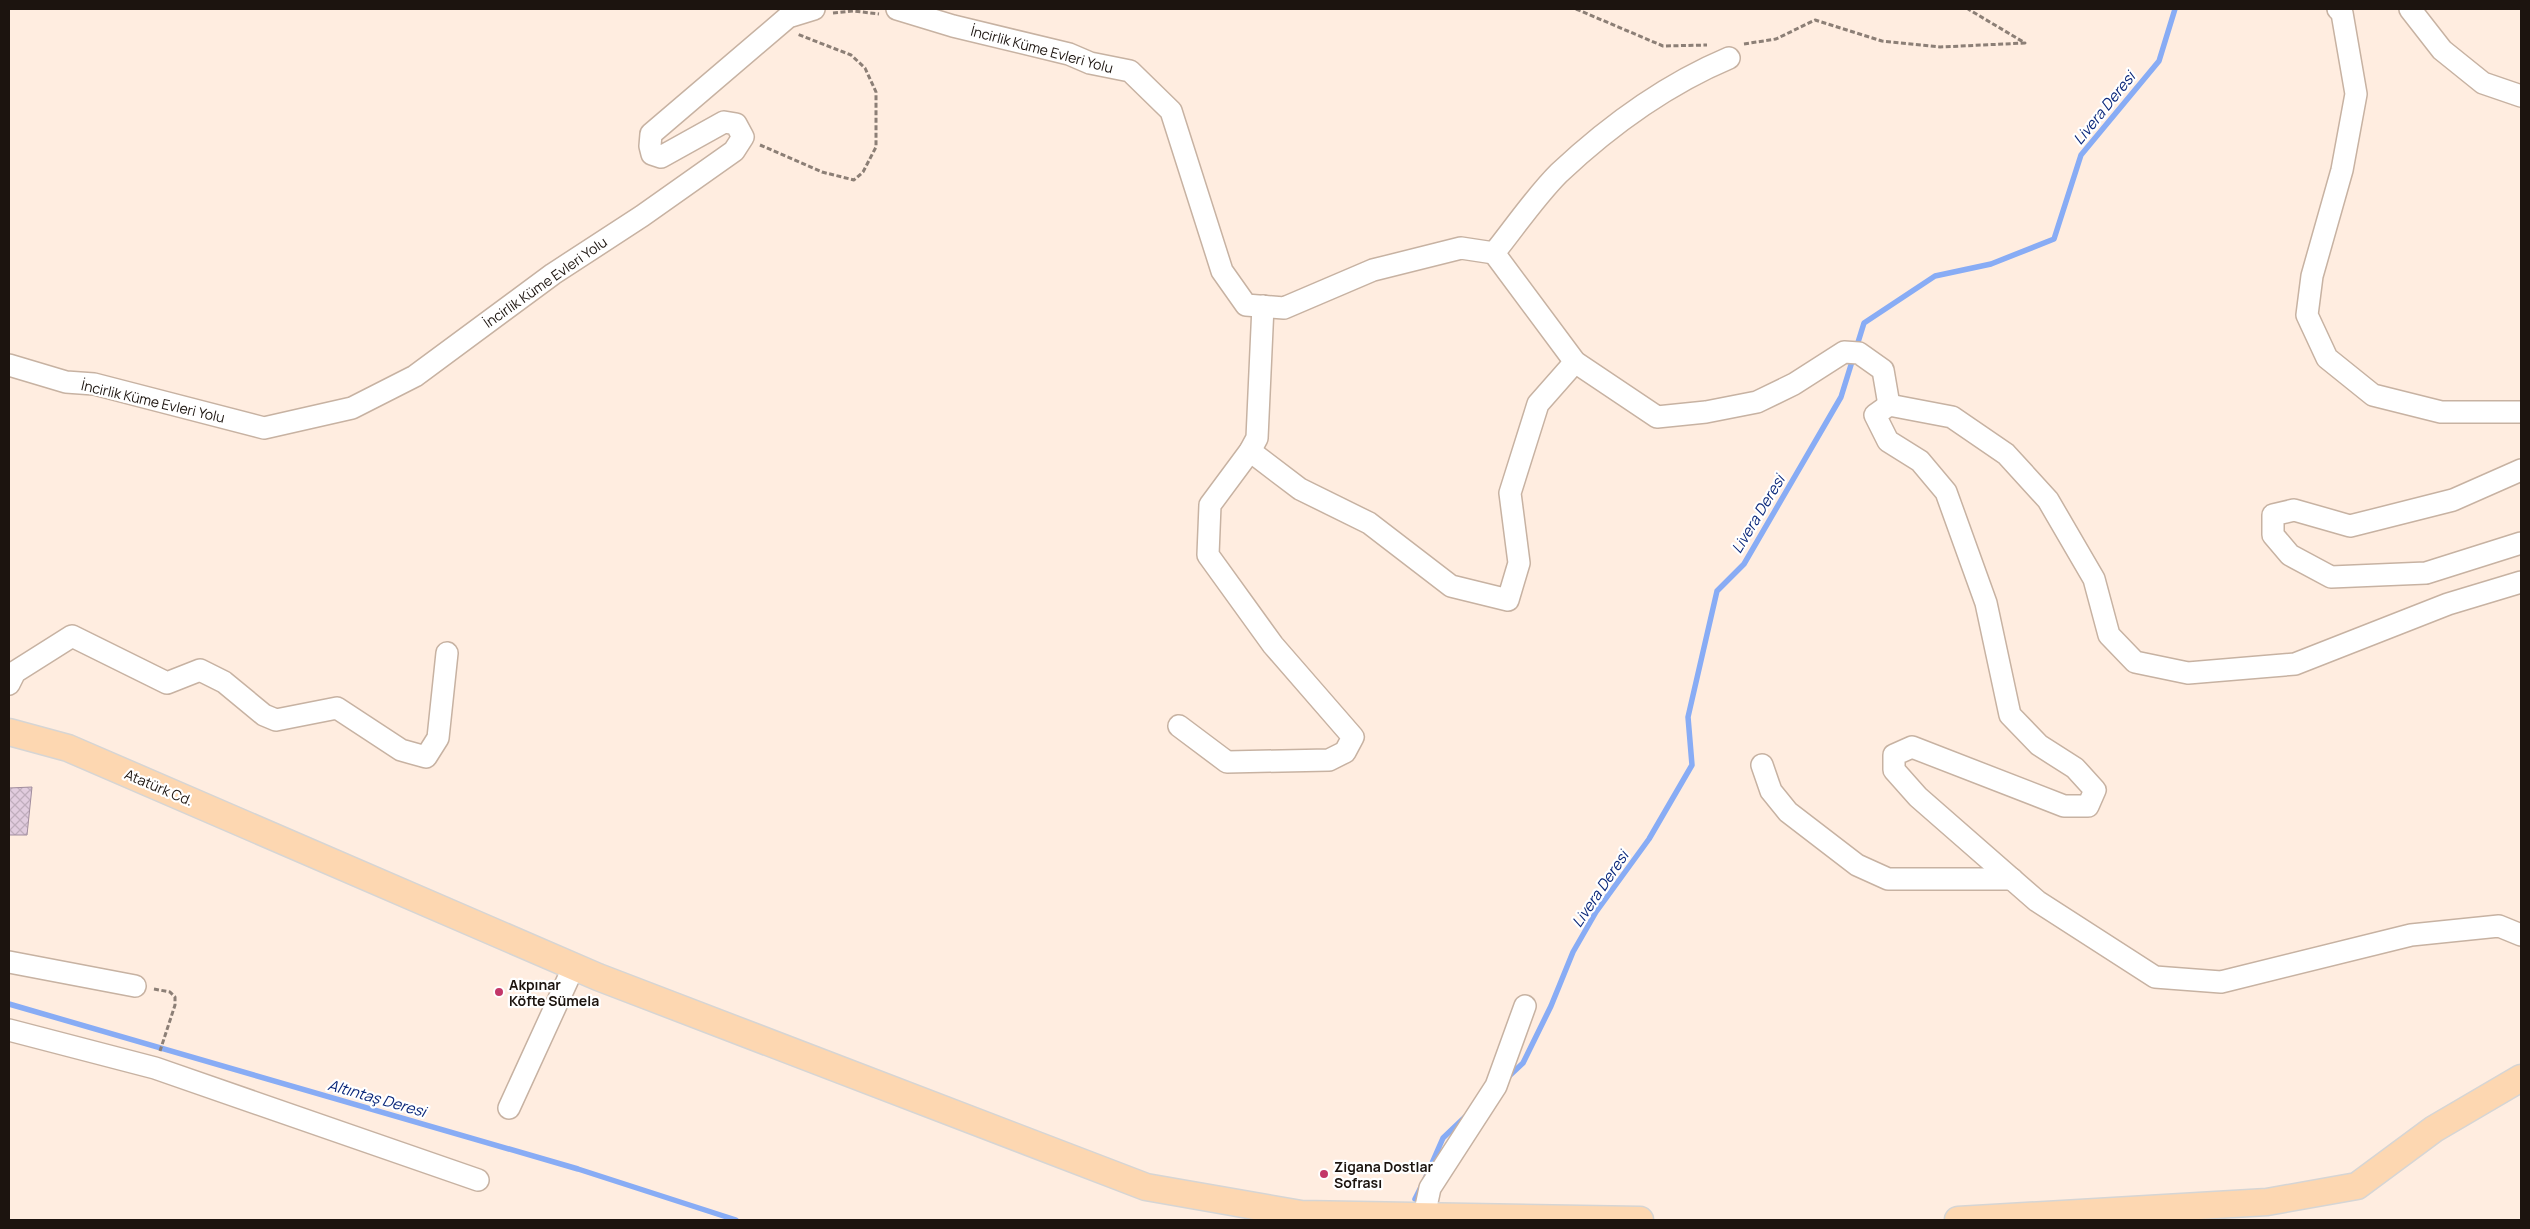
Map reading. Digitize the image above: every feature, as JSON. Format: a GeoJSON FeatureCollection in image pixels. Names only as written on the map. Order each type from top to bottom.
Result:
{"type":"FeatureCollection","features":[{"type":"Feature","properties":{"kind":"main road","name":"Atatürk Cd."},"geometry":{"type":"LineString","coordinates":[[9,732],[68,748],[307,849],[574,966],[1146,1187],[1301,1214],[1640,1220]]}},
{"type":"Feature","properties":{"kind":"main road"},"geometry":{"type":"LineString","coordinates":[[1958,1220],[2267,1202],[2357,1186],[2434,1129],[2521,1078]]}},
{"type":"Feature","properties":{"kind":"street","name":"İncirlik Küme Evleri Yolu"},"geometry":{"type":"LineString","coordinates":[[9,365],[66,382],[94,384],[264,428],[352,408],[415,376],[553,274],[642,216],[734,151],[744,137],[736,124],[724,122],[661,157],[652,154],[650,146],[651,134],[788,18],[814,9]]}},
{"type":"Feature","properties":{"kind":"street","name":"İncirlik Küme Evleri Yolu"},"geometry":{"type":"LineString","coordinates":[[897,9],[953,26],[1069,54],[1090,63],[1130,71],[1171,111],[1222,271],[1246,305],[1264,306]]}},
{"type":"Feature","properties":{"kind":"street"},"geometry":{"type":"LineString","coordinates":[[2338,9],[2342,13],[2356,94],[2342,170],[2312,276],[2307,315],[2327,358],[2373,395],[2441,412],[2521,412]]}},
{"type":"Feature","properties":{"kind":"street"},"geometry":{"type":"LineString","coordinates":[[2410,9],[2442,50],[2483,83],[2521,96]]}},
{"type":"Feature","properties":{"kind":"street"},"geometry":{"type":"LineString","coordinates":[[1494,253],[1558,174],[1638,107],[1693,73],[1734,51]]}},
{"type":"Feature","properties":{"kind":"street"},"geometry":{"type":"LineString","coordinates":[[1179,726],[1227,762],[1329,760],[1345,752],[1353,737],[1273,645],[1208,556],[1210,505],[1250,451],[1257,438],[1264,306],[1284,308],[1373,270],[1461,248],[1494,253],[1575,362],[1657,417],[1706,412],[1757,402],[1794,384],[1844,352],[1855,353],[1883,370],[1889,405]]}},
{"type":"Feature","properties":{"kind":"street"},"geometry":{"type":"LineString","coordinates":[[1250,451],[1300,489],[1369,523],[1451,586],[1508,600],[1519,563],[1510,493],[1538,404],[1575,362]]}},
{"type":"Feature","properties":{"kind":"street"},"geometry":{"type":"LineString","coordinates":[[2521,582],[2448,604],[2295,664],[2188,673],[2135,662],[2109,636],[2094,578],[2048,500],[2006,454],[1952,417],[1889,405],[1874,416],[1888,441],[1920,461],[1946,492],[1986,603],[2010,715],[2039,745],[2076,768],[2095,790],[2088,806],[2064,806],[1912,747],[1894,755],[1894,770],[1918,797],[2037,901],[2155,977],[2221,982],[2411,935],[2499,926],[2521,935]]}},
{"type":"Feature","properties":{"kind":"street"},"geometry":{"type":"LineString","coordinates":[[2521,470],[2453,500],[2350,526],[2294,510],[2273,515],[2274,535],[2290,556],[2331,577],[2426,573],[2521,543]]}},
{"type":"Feature","properties":{"kind":"street"},"geometry":{"type":"LineString","coordinates":[[11,671],[72,636],[167,683],[200,670],[224,682],[264,715],[276,720],[337,708],[401,750],[426,757],[438,738],[447,653]]}},
{"type":"Feature","properties":{"kind":"street"},"geometry":{"type":"LineString","coordinates":[[1762,765],[1771,791],[1788,812],[1856,865],[1888,879],[2012,879]]}},
{"type":"Feature","properties":{"kind":"street"},"geometry":{"type":"LineString","coordinates":[[9,962],[135,986]]}},
{"type":"Feature","properties":{"kind":"street"},"geometry":{"type":"LineString","coordinates":[[508,1108],[574,966]]}},
{"type":"Feature","properties":{"kind":"street"},"geometry":{"type":"LineString","coordinates":[[1424,1216],[1430,1188],[1496,1086],[1525,1006]]}},
{"type":"Feature","properties":{"kind":"street"},"geometry":{"type":"LineString","coordinates":[[9,1030],[155,1068],[478,1180]]}},
{"type":"Feature","properties":{"kind":"path"},"geometry":{"type":"LineString","coordinates":[[1576,9],[1663,46],[1710,45]]}},
{"type":"Feature","properties":{"kind":"path"},"geometry":{"type":"LineString","coordinates":[[1734,51],[1776,39],[1815,20],[1882,41],[1940,47],[2024,43],[1968,9]]}},
{"type":"Feature","properties":{"kind":"path"},"geometry":{"type":"LineString","coordinates":[[135,986],[170,992],[175,998],[175,1006],[155,1068]]}},
{"type":"Feature","properties":{"kind":"building"},"geometry":{"type":"Polygon","coordinates":[[[32,787],[27,835],[9,835],[9,788],[32,787]]]}},
{"type":"Feature","properties":{"kind":"waterway","name":"Livera Deresi"},"geometry":{"type":"LineString","coordinates":[[1507,1078],[1523,1063],[1551,1006],[1573,952],[1596,912],[1649,839],[1692,765],[1688,717],[1717,591],[1744,564],[1841,397],[1864,323],[1935,276],[1991,264],[2054,239],[2081,155],[2159,61],[2175,9]]}},
{"type":"Feature","properties":{"kind":"waterway","name":"Altıntaş Deresi"},"geometry":{"type":"LineString","coordinates":[[9,1004],[578,1169],[736,1220]]}},
{"type":"Feature","properties":{"kind":"waterway","name":"Livera Deresi"},"geometry":{"type":"LineString","coordinates":[[1425,1179],[1443,1138],[1465,1117]]}},
{"type":"Feature","properties":{"kind":"waterway","name":"Livera Deresi"},"geometry":{"type":"LineString","coordinates":[[1415,1199],[1421,1187]]}},
{"type":"Feature","properties":{"kind":"place","name":"Akpınar Köfte Sümela"},"geometry":{"type":"Point","coordinates":[499,992]}},
{"type":"Feature","properties":{"kind":"place","name":"Zigana Dostlar Sofrası"},"geometry":{"type":"Point","coordinates":[1324,1174]}}]}
